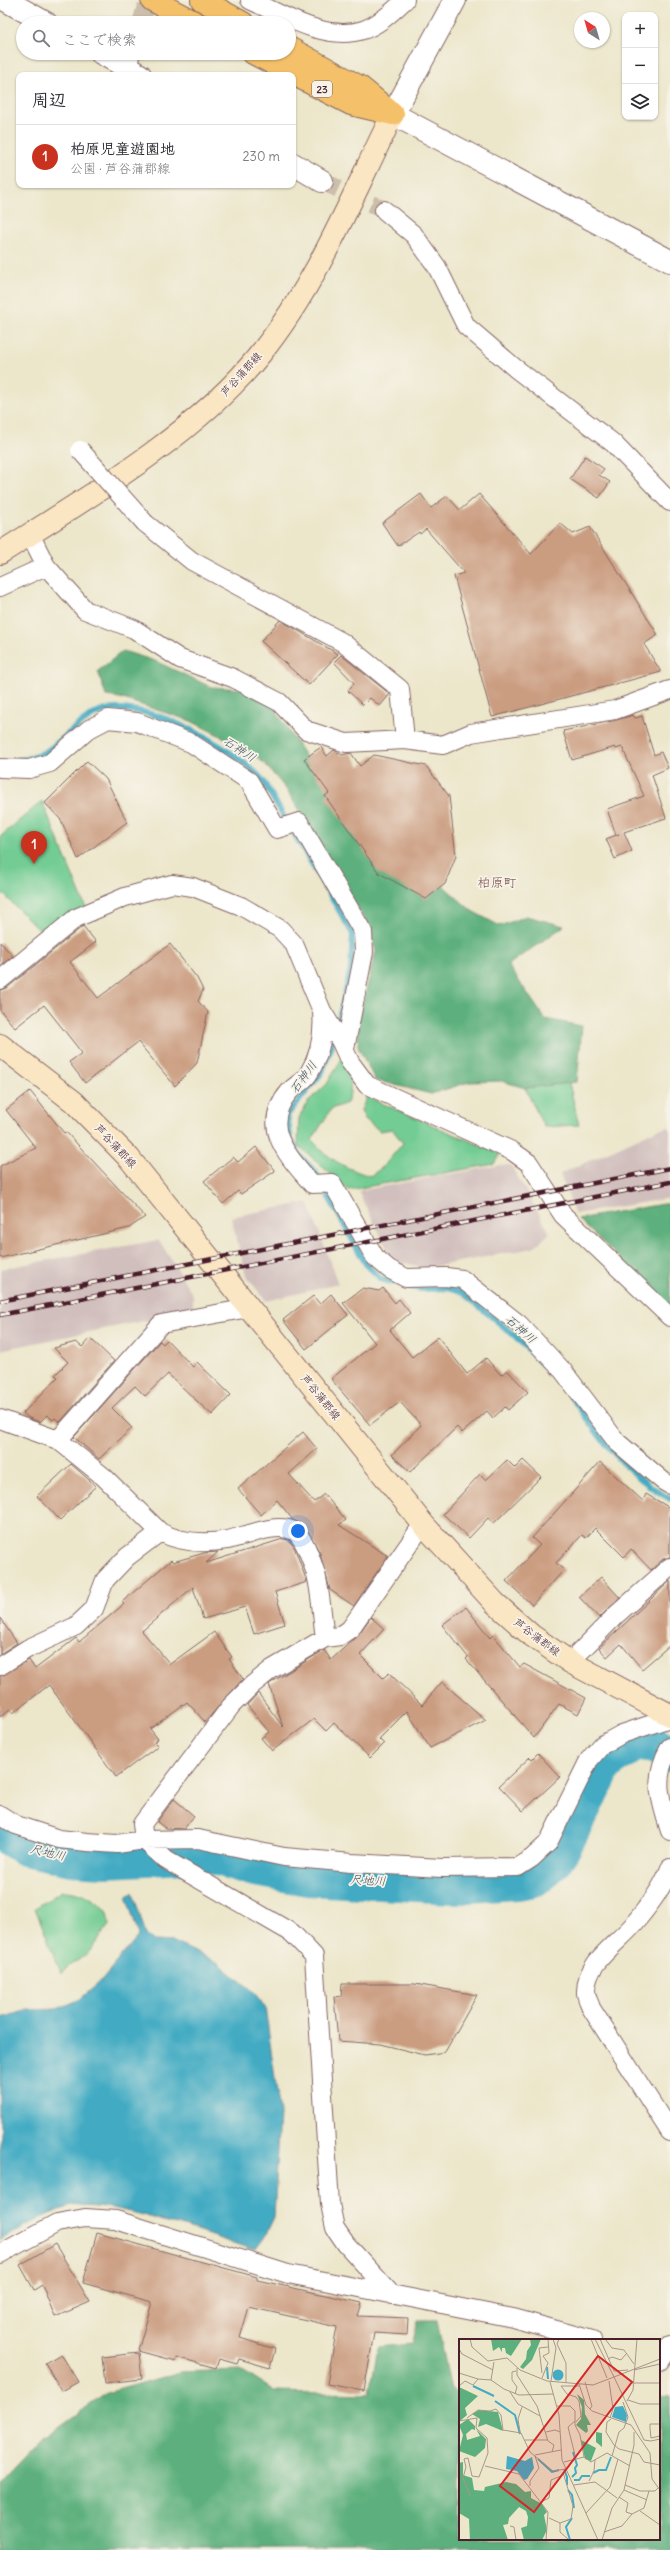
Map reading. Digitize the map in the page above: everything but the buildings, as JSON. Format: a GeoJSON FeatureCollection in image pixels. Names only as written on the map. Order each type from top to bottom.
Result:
{"type":"FeatureCollection","features":[{"type":"Feature","properties":{"kind":"highway"},"geometry":{"type":"LineString","coordinates":[[152,0],[183,16]]}},
{"type":"Feature","properties":{"kind":"highway"},"geometry":{"type":"LineString","coordinates":[[202,0],[231,16]]}},
{"type":"Feature","properties":{"kind":"highway","name":"23"},"geometry":{"type":"LineString","coordinates":[[296,52],[360,87],[393,114]]}},
{"type":"Feature","properties":{"kind":"highway","name":"23"},"geometry":{"type":"LineString","coordinates":[[267,60],[290,72]]}},
{"type":"Feature","properties":{"kind":"highway","name":"23"},"geometry":{"type":"LineString","coordinates":[[296,75],[351,104],[393,114]]}},
{"type":"Feature","properties":{"kind":"main road","name":"芦谷蒲郡線"},"geometry":{"type":"LineString","coordinates":[[0,553],[119,475],[206,412],[261,353],[308,284],[393,114]]}},
{"type":"Feature","properties":{"kind":"main road","name":"芦谷蒲郡線"},"geometry":{"type":"LineString","coordinates":[[0,1045],[34,1069],[74,1102],[129,1158],[423,1524],[495,1603],[531,1635],[570,1662],[670,1715]]}},
{"type":"Feature","properties":{"kind":"street"},"geometry":{"type":"LineString","coordinates":[[5,0],[34,16]]}},
{"type":"Feature","properties":{"kind":"street"},"geometry":{"type":"LineString","coordinates":[[250,0],[285,16]]}},
{"type":"Feature","properties":{"kind":"street"},"geometry":{"type":"LineString","coordinates":[[296,21],[305,25],[341,34],[364,30],[388,16],[405,0]]}},
{"type":"Feature","properties":{"kind":"street"},"geometry":{"type":"LineString","coordinates":[[455,0],[393,114],[670,261]]}},
{"type":"Feature","properties":{"kind":"street"},"geometry":{"type":"LineString","coordinates":[[120,60],[133,65]]}},
{"type":"Feature","properties":{"kind":"street"},"geometry":{"type":"LineString","coordinates":[[296,166],[322,181]]}},
{"type":"Feature","properties":{"kind":"street"},"geometry":{"type":"LineString","coordinates":[[384,210],[414,235],[437,267],[466,326],[515,368],[613,443],[670,502]]}},
{"type":"Feature","properties":{"kind":"street"},"geometry":{"type":"LineString","coordinates":[[80,450],[145,523],[192,561],[342,642],[400,689],[405,740]]}},
{"type":"Feature","properties":{"kind":"street"},"geometry":{"type":"LineString","coordinates":[[30,534],[46,566],[85,610],[134,629],[180,659],[233,678],[279,702],[306,730],[346,743],[405,740],[442,745],[471,733],[615,710],[670,690]]}},
{"type":"Feature","properties":{"kind":"street"},"geometry":{"type":"LineString","coordinates":[[0,587],[46,566]]}},
{"type":"Feature","properties":{"kind":"street"},"geometry":{"type":"LineString","coordinates":[[0,768],[29,769],[50,763],[89,729],[108,719],[137,722],[192,742],[249,781],[277,829],[299,822],[363,932],[364,952],[343,1046]]}},
{"type":"Feature","properties":{"kind":"street"},"geometry":{"type":"LineString","coordinates":[[0,980],[76,918],[125,897],[172,884],[193,887],[241,906],[280,929],[294,944],[326,1017],[343,1046],[350,1062],[367,1085],[512,1151],[529,1163],[563,1214],[670,1317]]}},
{"type":"Feature","properties":{"kind":"street"},"geometry":{"type":"LineString","coordinates":[[326,1017],[324,1035],[319,1052],[309,1075],[290,1091],[280,1106],[276,1119],[278,1135],[284,1150],[312,1184],[332,1183],[375,1257],[389,1269],[406,1278],[446,1277],[462,1279],[519,1324],[563,1371],[617,1442],[670,1485]]}},
{"type":"Feature","properties":{"kind":"street"},"geometry":{"type":"LineString","coordinates":[[58,1440],[161,1324],[249,1308]]}},
{"type":"Feature","properties":{"kind":"street"},"geometry":{"type":"LineString","coordinates":[[0,1419],[58,1440],[104,1476],[160,1532],[171,1538],[194,1543],[226,1540],[279,1528],[294,1532],[304,1544],[316,1575],[324,1638]]}},
{"type":"Feature","properties":{"kind":"street"},"geometry":{"type":"LineString","coordinates":[[392,2294],[346,2244],[335,2228],[330,2204],[314,1956],[292,1933],[166,1860],[149,1843],[142,1824],[150,1811],[231,1706],[272,1669],[324,1638],[340,1636],[350,1629],[423,1524]]}},
{"type":"Feature","properties":{"kind":"street"},"geometry":{"type":"LineString","coordinates":[[0,1666],[27,1649],[76,1626],[94,1609],[105,1580],[127,1557],[160,1532]]}},
{"type":"Feature","properties":{"kind":"street"},"geometry":{"type":"LineString","coordinates":[[570,1662],[616,1616],[670,1568]]}},
{"type":"Feature","properties":{"kind":"street"},"geometry":{"type":"LineString","coordinates":[[0,1815],[16,1825],[59,1839],[117,1844],[198,1839],[284,1857],[352,1863],[442,1868],[518,1867],[532,1858],[548,1844],[590,1760],[602,1745],[622,1734],[670,1718]]}},
{"type":"Feature","properties":{"kind":"street"},"geometry":{"type":"LineString","coordinates":[[666,1764],[658,1796],[670,1831]]}},
{"type":"Feature","properties":{"kind":"street"},"geometry":{"type":"LineString","coordinates":[[670,1868],[666,1880],[633,1925],[599,1959],[589,1976],[585,1992],[591,2008],[670,2132]]}},
{"type":"Feature","properties":{"kind":"street"},"geometry":{"type":"LineString","coordinates":[[0,2254],[57,2223],[85,2218],[116,2220],[288,2274],[513,2318],[588,2339]]}},
{"type":"Feature","properties":{"kind":"street"},"geometry":{"type":"LineString","coordinates":[[663,2362],[670,2345]]}},
{"type":"Feature","properties":{"kind":"shaded area"},"geometry":{"type":"Polygon","coordinates":[[[670,1127],[670,1198],[575,1214],[560,1174],[656,1130],[670,1127]]]}},
{"type":"Feature","properties":{"kind":"shaded area"},"geometry":{"type":"Polygon","coordinates":[[[501,1165],[511,1165],[550,1233],[533,1248],[427,1268],[399,1262],[392,1258],[358,1191],[501,1165]]]}},
{"type":"Feature","properties":{"kind":"shaded area"},"geometry":{"type":"Polygon","coordinates":[[[308,1202],[338,1284],[266,1301],[246,1275],[231,1217],[308,1202]]]}},
{"type":"Feature","properties":{"kind":"shaded area"},"geometry":{"type":"Polygon","coordinates":[[[159,1240],[193,1295],[193,1311],[0,1350],[0,1269],[159,1240]]]}},
{"type":"Feature","properties":{"kind":"green space"},"geometry":{"type":"Polygon","coordinates":[[[123,651],[155,661],[211,687],[243,689],[272,705],[318,776],[472,911],[500,926],[526,916],[564,926],[508,965],[545,1019],[582,1026],[577,1082],[525,1088],[502,1081],[469,1082],[431,1094],[375,1080],[358,1047],[359,1019],[376,951],[366,922],[286,789],[264,763],[246,749],[191,721],[120,698],[106,696],[98,671],[123,651]]]}},
{"type":"Feature","properties":{"kind":"green space"},"geometry":{"type":"Polygon","coordinates":[[[42,801],[88,913],[49,940],[0,891],[0,837],[42,801]]]}},
{"type":"Feature","properties":{"kind":"green space"},"geometry":{"type":"Polygon","coordinates":[[[342,1058],[347,1069],[351,1085],[347,1103],[331,1109],[312,1140],[331,1158],[353,1170],[370,1176],[383,1167],[403,1143],[392,1129],[380,1131],[365,1119],[361,1110],[367,1097],[500,1154],[494,1164],[348,1190],[298,1145],[299,1118],[308,1102],[327,1084],[342,1058]]]}},
{"type":"Feature","properties":{"kind":"green space"},"geometry":{"type":"Polygon","coordinates":[[[569,1083],[579,1125],[544,1127],[525,1088],[569,1083]]]}},
{"type":"Feature","properties":{"kind":"green space"},"geometry":{"type":"Polygon","coordinates":[[[670,1204],[670,1306],[578,1219],[670,1204]]]}},
{"type":"Feature","properties":{"kind":"green space"},"geometry":{"type":"Polygon","coordinates":[[[62,1891],[75,1892],[97,1902],[107,1911],[109,1925],[89,1952],[61,1973],[35,1908],[62,1891]]]}},
{"type":"Feature","properties":{"kind":"green space"},"geometry":{"type":"Polygon","coordinates":[[[417,2321],[437,2321],[451,2390],[459,2394],[459,2540],[660,2540],[660,2396],[670,2397],[670,2550],[0,2550],[0,2483],[43,2438],[107,2393],[180,2372],[241,2370],[275,2392],[370,2394],[378,2347],[413,2344],[417,2321]]]}},
{"type":"Feature","properties":{"kind":"water"},"geometry":{"type":"Polygon","coordinates":[[[133,1893],[146,1935],[154,1941],[173,1942],[217,1962],[253,1991],[265,2007],[280,2114],[274,2217],[264,2238],[255,2250],[160,2220],[107,2207],[86,2205],[69,2207],[51,2213],[0,2240],[0,2018],[29,2010],[57,2009],[79,2000],[99,1983],[139,1935],[126,1896],[133,1893]]]}},
{"type":"Feature","properties":{"kind":"waterway","name":"石神川"},"geometry":{"type":"LineString","coordinates":[[16,760],[28,759],[49,750],[85,720],[95,714],[113,709],[135,711],[159,717],[185,727],[209,739],[250,768],[263,781],[353,934],[351,969],[337,1027]]}},
{"type":"Feature","properties":{"kind":"waterway","name":"石神川"},"geometry":{"type":"LineString","coordinates":[[334,1038],[322,1072],[287,1115],[291,1141],[300,1156],[315,1172],[366,1264],[381,1279],[421,1289],[447,1288],[462,1292],[515,1336],[562,1384]]}},
{"type":"Feature","properties":{"kind":"waterway","name":"石神川"},"geometry":{"type":"LineString","coordinates":[[571,1396],[614,1454],[640,1478],[670,1499]]}},
{"type":"Feature","properties":{"kind":"waterway","name":"尺地川"},"geometry":{"type":"LineString","coordinates":[[0,1831],[25,1847],[71,1857],[105,1859],[208,1854],[255,1868],[308,1877],[453,1885],[517,1881],[534,1878],[552,1863],[563,1846],[605,1763],[636,1742],[654,1745],[670,1753]]}},
{"type":"Feature","properties":{"kind":"tunnel"},"geometry":{"type":"LineString","coordinates":[[143,16],[148,0]]}},
{"type":"Feature","properties":{"kind":"tunnel"},"geometry":{"type":"LineString","coordinates":[[322,181],[384,210]]}},
{"type":"Feature","properties":{"kind":"railway"},"geometry":{"type":"LineString","coordinates":[[0,1301],[670,1168]]}},
{"type":"Feature","properties":{"kind":"railway"},"geometry":{"type":"LineString","coordinates":[[0,1315],[670,1182]]}},
{"type":"Feature","properties":{"kind":"place","name":"柏原児童遊園地"},"geometry":{"type":"Point","coordinates":[34,864]}},
{"type":"Feature","properties":{"kind":"district","name":"柏原町"},"geometry":{"type":"Point","coordinates":[497,882]}}]}
